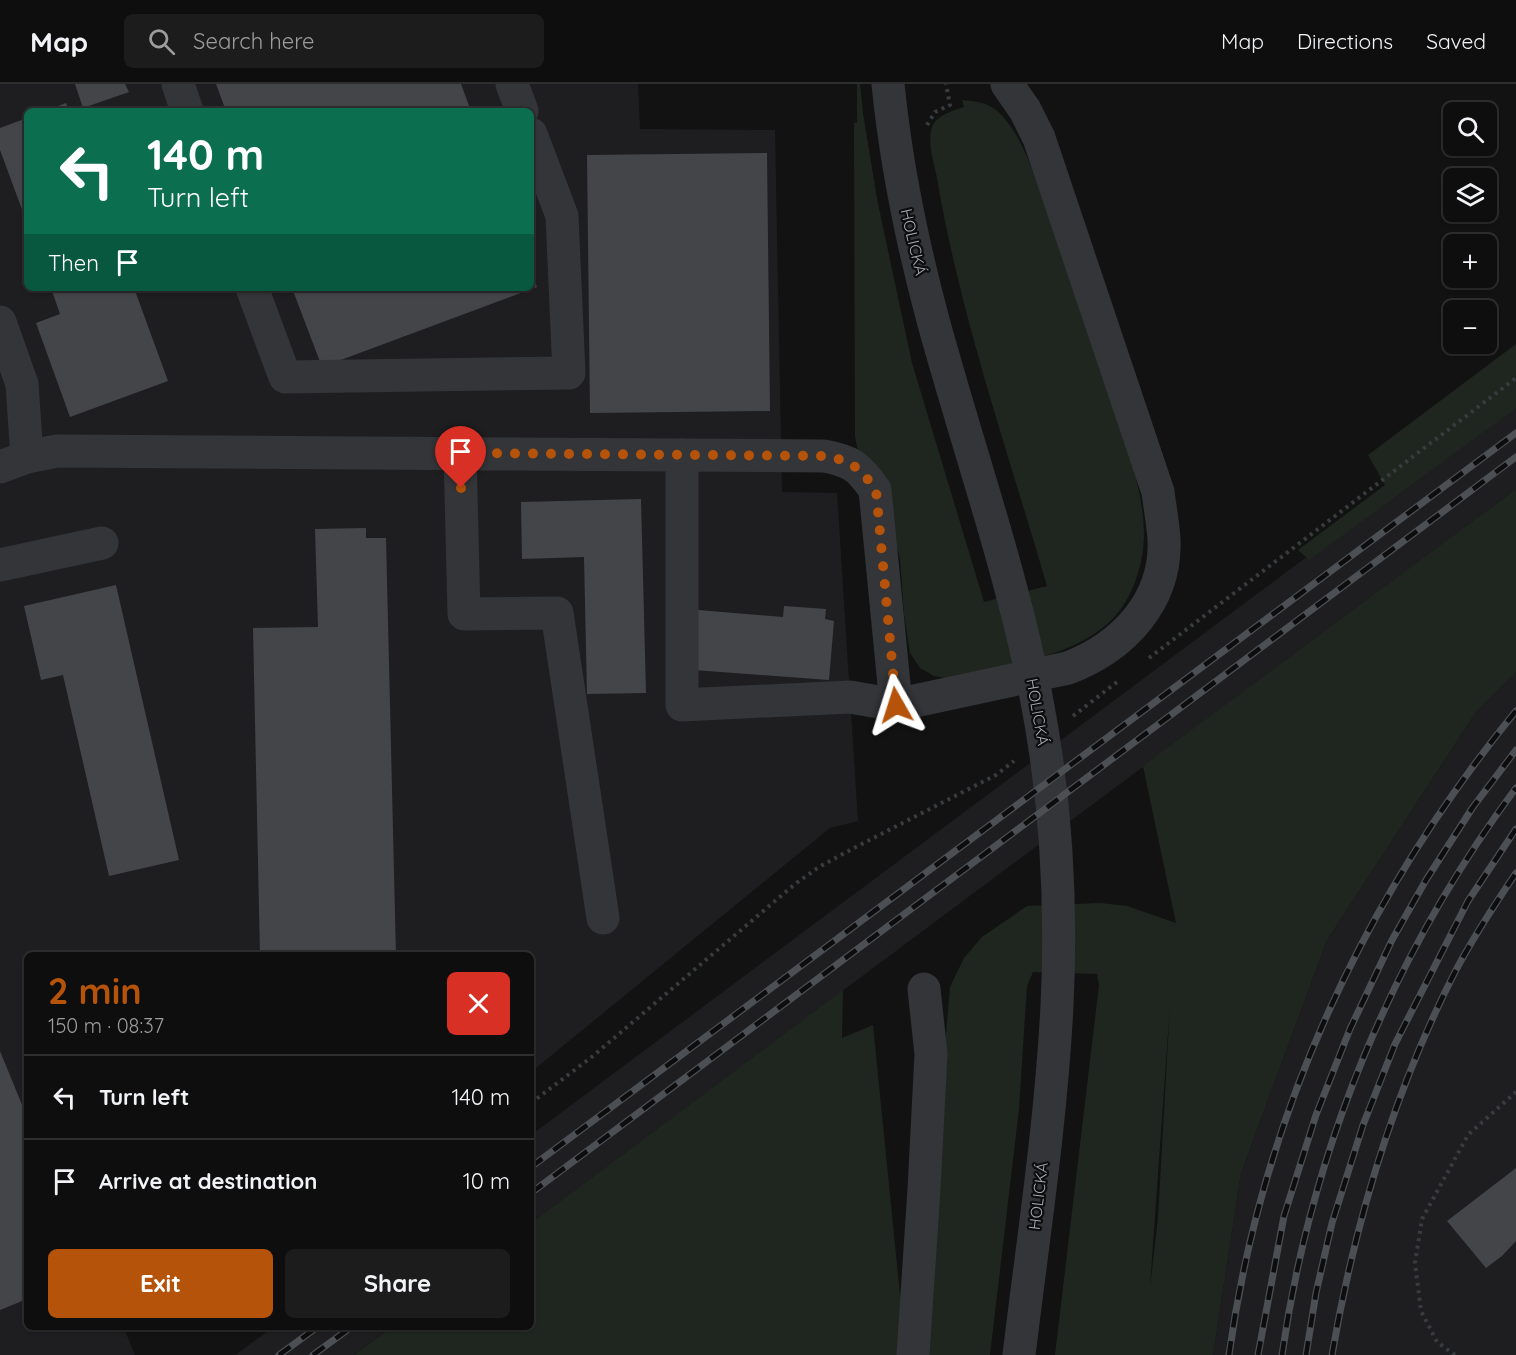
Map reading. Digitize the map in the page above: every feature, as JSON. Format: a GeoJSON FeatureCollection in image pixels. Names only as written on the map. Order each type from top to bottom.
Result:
{"type":"FeatureCollection","features":[{"type":"Feature","properties":{"kind":"street"},"geometry":{"type":"LineString","coordinates":[[178,84],[186,108]]}},
{"type":"Feature","properties":{"kind":"street"},"geometry":{"type":"LineString","coordinates":[[512,84],[521,108]]}},
{"type":"Feature","properties":{"kind":"street","name":"HOLICKÁ"},"geometry":{"type":"LineString","coordinates":[[888,84],[902,184],[915,247],[933,319],[1012,594],[1036,696],[1050,788],[1058,904],[1058,974],[1052,1079],[1019,1355]]}},
{"type":"Feature","properties":{"kind":"street"},"geometry":{"type":"LineString","coordinates":[[682,455],[682,705],[850,697],[896,705],[1068,668],[1090,660],[1126,634],[1142,614],[1155,588],[1162,563],[1163,528],[1158,492],[1040,138],[1026,110],[1007,84]]}},
{"type":"Feature","properties":{"kind":"street"},"geometry":{"type":"LineString","coordinates":[[253,291],[285,377],[568,373],[562,216],[534,142]]}},
{"type":"Feature","properties":{"kind":"street"},"geometry":{"type":"LineString","coordinates":[[0,322],[22,384],[14,462],[57,451],[824,456],[846,460],[862,471],[876,490],[896,705]]}},
{"type":"Feature","properties":{"kind":"street"},"geometry":{"type":"LineString","coordinates":[[460,453],[464,614],[557,613],[603,918]]}},
{"type":"Feature","properties":{"kind":"street"},"geometry":{"type":"LineString","coordinates":[[0,565],[102,543]]}},
{"type":"Feature","properties":{"kind":"street"},"geometry":{"type":"LineString","coordinates":[[913,1355],[931,1054],[924,989]]}},
{"type":"Feature","properties":{"kind":"path"},"geometry":{"type":"LineString","coordinates":[[1144,661],[1516,378]]}},
{"type":"Feature","properties":{"kind":"path"},"geometry":{"type":"LineString","coordinates":[[1070,718],[1126,675]]}},
{"type":"Feature","properties":{"kind":"path"},"geometry":{"type":"LineString","coordinates":[[534,1101],[593,1056],[795,884],[819,867],[996,775],[1014,761]]}},
{"type":"Feature","properties":{"kind":"path"},"geometry":{"type":"LineString","coordinates":[[1455,1355],[1437,1342],[1421,1311],[1415,1263],[1422,1219],[1468,1135],[1516,1092]]}},
{"type":"Feature","properties":{"kind":"shaded area"},"geometry":{"type":"Polygon","coordinates":[[[0,84],[638,84],[640,129],[775,130],[782,492],[837,493],[858,821],[830,828],[534,1070],[534,952],[24,952],[24,1330],[125,1330],[135,1355],[0,1355],[0,84]]]}},
{"type":"Feature","properties":{"kind":"shaded area"},"geometry":{"type":"Polygon","coordinates":[[[857,84],[860,84],[877,199],[912,363],[984,602],[1047,586],[958,281],[931,151],[931,131],[935,121],[951,111],[964,107],[962,100],[978,102],[990,106],[1003,117],[1021,143],[1028,159],[1130,457],[1143,514],[1142,554],[1129,596],[1117,614],[1101,629],[1060,651],[1014,664],[945,678],[934,676],[920,668],[910,653],[904,614],[900,559],[881,485],[857,447],[855,436],[854,123],[857,123],[857,84]]]}},
{"type":"Feature","properties":{"kind":"shaded area"},"geometry":{"type":"Polygon","coordinates":[[[1516,344],[1516,408],[1309,560],[1298,550],[1385,485],[1368,455],[1516,344]]]}},
{"type":"Feature","properties":{"kind":"shaded area"},"geometry":{"type":"Polygon","coordinates":[[[1516,401],[1516,489],[534,1221],[534,1133],[1516,401]]]}},
{"type":"Feature","properties":{"kind":"shaded area"},"geometry":{"type":"Polygon","coordinates":[[[1516,489],[1516,672],[1476,712],[1327,940],[1241,1173],[1213,1355],[1055,1355],[1099,985],[1097,974],[1033,972],[1027,986],[1019,1109],[990,1355],[925,1355],[939,1117],[950,987],[964,958],[982,937],[1027,906],[1100,903],[1127,906],[1176,923],[1143,766],[1516,489]],[[1170,1005],[1150,1287],[1158,1218],[1170,1005]]]}},
{"type":"Feature","properties":{"kind":"shaded area"},"geometry":{"type":"Polygon","coordinates":[[[1516,672],[1516,1355],[1213,1355],[1241,1173],[1327,940],[1476,712],[1516,672]]]}},
{"type":"Feature","properties":{"kind":"shaded area"},"geometry":{"type":"Polygon","coordinates":[[[843,990],[842,1038],[873,1025],[906,1355],[354,1355],[388,1330],[534,1330],[534,1221],[843,990]]]}},
{"type":"Feature","properties":{"kind":"shaded area"},"geometry":{"type":"Polygon","coordinates":[[[269,1330],[388,1330],[354,1355],[235,1355],[269,1330]]]}},
{"type":"Feature","properties":{"kind":"building"},"geometry":{"type":"Polygon","coordinates":[[[75,84],[125,84],[129,92],[83,108],[75,84]]]}},
{"type":"Feature","properties":{"kind":"building"},"geometry":{"type":"Polygon","coordinates":[[[216,84],[461,84],[470,108],[225,108],[216,84]]]}},
{"type":"Feature","properties":{"kind":"building"},"geometry":{"type":"Polygon","coordinates":[[[66,103],[68,108],[53,108],[66,103]]]}},
{"type":"Feature","properties":{"kind":"building"},"geometry":{"type":"Polygon","coordinates":[[[24,119],[24,215],[0,150],[0,128],[24,119]]]}},
{"type":"Feature","properties":{"kind":"building"},"geometry":{"type":"Polygon","coordinates":[[[767,153],[770,411],[590,413],[587,155],[767,153]]]}},
{"type":"Feature","properties":{"kind":"building"},"geometry":{"type":"Polygon","coordinates":[[[52,291],[135,291],[168,381],[70,417],[36,323],[60,314],[52,291]]]}},
{"type":"Feature","properties":{"kind":"building"},"geometry":{"type":"Polygon","coordinates":[[[293,291],[526,291],[322,367],[293,291]]]}},
{"type":"Feature","properties":{"kind":"building"},"geometry":{"type":"Polygon","coordinates":[[[641,499],[646,693],[587,694],[584,557],[522,559],[521,502],[641,499]]]}},
{"type":"Feature","properties":{"kind":"building"},"geometry":{"type":"Polygon","coordinates":[[[366,528],[366,538],[386,538],[396,952],[260,952],[253,628],[318,627],[315,529],[366,528]]]}},
{"type":"Feature","properties":{"kind":"building"},"geometry":{"type":"Polygon","coordinates":[[[116,585],[179,860],[109,876],[63,675],[41,680],[24,606],[116,585]]]}},
{"type":"Feature","properties":{"kind":"building"},"geometry":{"type":"Polygon","coordinates":[[[784,606],[826,609],[825,619],[834,621],[829,680],[694,670],[698,610],[783,617],[784,606]]]}},
{"type":"Feature","properties":{"kind":"building"},"geometry":{"type":"Polygon","coordinates":[[[0,1051],[24,1110],[24,1300],[0,1310],[0,1051]]]}},
{"type":"Feature","properties":{"kind":"building"},"geometry":{"type":"Polygon","coordinates":[[[1516,1168],[1516,1241],[1486,1268],[1447,1221],[1516,1168]]]}},
{"type":"Feature","properties":{"kind":"railway"},"geometry":{"type":"LineString","coordinates":[[534,1165],[1516,433]]}},
{"type":"Feature","properties":{"kind":"railway"},"geometry":{"type":"LineString","coordinates":[[534,1191],[1516,457]]}},
{"type":"Feature","properties":{"kind":"railway"},"geometry":{"type":"LineString","coordinates":[[1229,1355],[1245,1266],[1266,1180],[1294,1095],[1328,1013],[1367,933],[1412,856],[1461,782],[1516,711]]}},
{"type":"Feature","properties":{"kind":"railway"},"geometry":{"type":"LineString","coordinates":[[1258,1355],[1284,1216],[1316,1115],[1350,1029],[1392,940],[1426,880],[1473,807],[1516,750]]}},
{"type":"Feature","properties":{"kind":"railway"},"geometry":{"type":"LineString","coordinates":[[1282,1355],[1295,1279],[1314,1204],[1336,1129],[1364,1057],[1396,986],[1432,918],[1472,851],[1516,788]]}},
{"type":"Feature","properties":{"kind":"railway"},"geometry":{"type":"LineString","coordinates":[[1306,1355],[1316,1293],[1332,1223],[1363,1125],[1395,1044],[1468,901],[1516,829]]}},
{"type":"Feature","properties":{"kind":"railway"},"geometry":{"type":"LineString","coordinates":[[1332,1355],[1352,1255],[1365,1206],[1379,1158],[1414,1062],[1456,970],[1516,873]]}},
{"type":"Feature","properties":{"kind":"railway"},"geometry":{"type":"LineString","coordinates":[[279,1355],[313,1330]]}},
{"type":"Feature","properties":{"kind":"railway"},"geometry":{"type":"LineString","coordinates":[[313,1355],[347,1330]]}},
{"type":"Feature","properties":{"kind":"route"},"geometry":{"type":"LineString","coordinates":[[461,488],[460,453],[824,456],[846,460],[862,471],[876,490],[896,705]]}}]}
